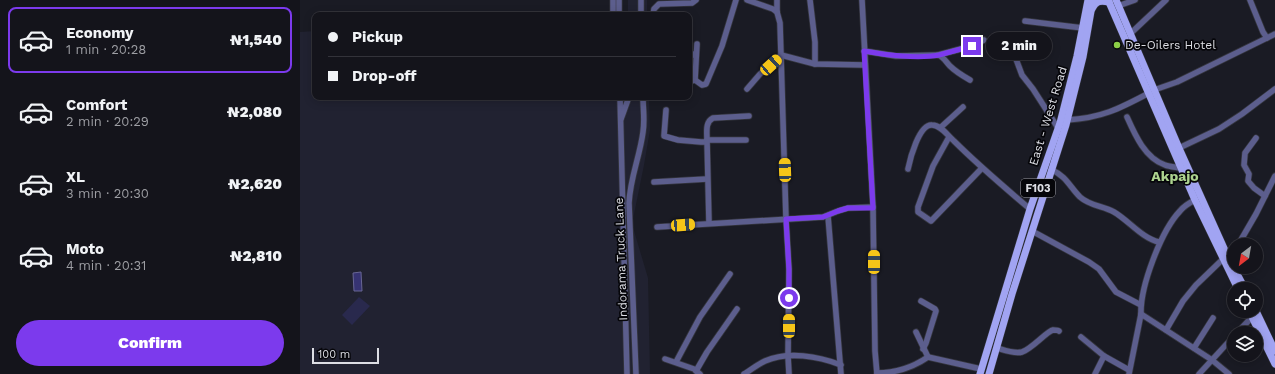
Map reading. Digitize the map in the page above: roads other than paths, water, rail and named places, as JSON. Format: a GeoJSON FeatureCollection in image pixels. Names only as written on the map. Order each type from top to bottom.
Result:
{"type":"FeatureCollection","features":[{"type":"Feature","properties":{"kind":"main road","name":"East - West Road"},"geometry":{"type":"LineString","coordinates":[[980,372],[1030,208],[1058,128],[1078,56],[1088,0]]}},
{"type":"Feature","properties":{"kind":"main road","name":"East - West Road"},"geometry":{"type":"LineString","coordinates":[[989,374],[1067,120],[1083,57],[1093,0]]}},
{"type":"Feature","properties":{"kind":"main road"},"geometry":{"type":"LineString","coordinates":[[1091,11],[1096,3],[1100,1],[1112,2]]}},
{"type":"Feature","properties":{"kind":"main road"},"geometry":{"type":"LineString","coordinates":[[1112,2],[1130,34],[1181,168],[1195,200],[1225,257],[1241,282]]}},
{"type":"Feature","properties":{"kind":"main road"},"geometry":{"type":"LineString","coordinates":[[1112,2],[1179,148],[1235,282]]}},
{"type":"Feature","properties":{"kind":"main road"},"geometry":{"type":"LineString","coordinates":[[1255,318],[1275,364]]}},
{"type":"Feature","properties":{"kind":"main road"},"geometry":{"type":"LineString","coordinates":[[1256,318],[1274,348]]}},
{"type":"Feature","properties":{"kind":"street"},"geometry":{"type":"LineString","coordinates":[[613,0],[613,12]]}},
{"type":"Feature","properties":{"kind":"street"},"geometry":{"type":"LineString","coordinates":[[618,0],[619,12]]}},
{"type":"Feature","properties":{"kind":"street"},"geometry":{"type":"LineString","coordinates":[[640,0],[641,12]]}},
{"type":"Feature","properties":{"kind":"street"},"geometry":{"type":"LineString","coordinates":[[654,12],[654,9],[659,4],[692,3],[696,0]]}},
{"type":"Feature","properties":{"kind":"street"},"geometry":{"type":"LineString","coordinates":[[697,44],[692,81],[704,86],[722,46],[736,0]]}},
{"type":"Feature","properties":{"kind":"street"},"geometry":{"type":"LineString","coordinates":[[747,0],[773,9],[777,12]]}},
{"type":"Feature","properties":{"kind":"street"},"geometry":{"type":"LineString","coordinates":[[777,0],[777,12],[780,23],[789,270],[789,374]]}},
{"type":"Feature","properties":{"kind":"street"},"geometry":{"type":"LineString","coordinates":[[810,0],[815,42],[815,64]]}},
{"type":"Feature","properties":{"kind":"street"},"geometry":{"type":"LineString","coordinates":[[862,0],[873,208],[875,351],[877,373],[891,373],[903,370],[920,363],[928,357]]}},
{"type":"Feature","properties":{"kind":"street"},"geometry":{"type":"LineString","coordinates":[[1112,2],[1135,0]]}},
{"type":"Feature","properties":{"kind":"street"},"geometry":{"type":"LineString","coordinates":[[1130,34],[1166,0]]}},
{"type":"Feature","properties":{"kind":"street"},"geometry":{"type":"LineString","coordinates":[[1250,0],[1263,32],[1267,38]]}},
{"type":"Feature","properties":{"kind":"street"},"geometry":{"type":"LineString","coordinates":[[1025,21],[1083,28]]}},
{"type":"Feature","properties":{"kind":"street"},"geometry":{"type":"LineString","coordinates":[[1067,120],[1085,119],[1112,112],[1275,34]]}},
{"type":"Feature","properties":{"kind":"street"},"geometry":{"type":"LineString","coordinates":[[1007,39],[1022,76],[1033,89],[1058,128]]}},
{"type":"Feature","properties":{"kind":"street"},"geometry":{"type":"LineString","coordinates":[[864,51],[896,56],[938,55],[972,46],[984,40]]}},
{"type":"Feature","properties":{"kind":"street"},"geometry":{"type":"LineString","coordinates":[[692,54],[696,56]]}},
{"type":"Feature","properties":{"kind":"street"},"geometry":{"type":"LineString","coordinates":[[781,55],[815,64],[865,65]]}},
{"type":"Feature","properties":{"kind":"street"},"geometry":{"type":"LineString","coordinates":[[747,89],[760,74],[781,55]]}},
{"type":"Feature","properties":{"kind":"street"},"geometry":{"type":"LineString","coordinates":[[938,55],[944,58],[951,67],[970,80]]}},
{"type":"Feature","properties":{"kind":"street"},"geometry":{"type":"LineString","coordinates":[[1179,148],[1219,128],[1242,114],[1275,89]]}},
{"type":"Feature","properties":{"kind":"street"},"geometry":{"type":"LineString","coordinates":[[620,100],[627,374]]}},
{"type":"Feature","properties":{"kind":"street"},"geometry":{"type":"LineString","coordinates":[[620,122],[628,100]]}},
{"type":"Feature","properties":{"kind":"street","name":"Indorama Truck Lane"},"geometry":{"type":"LineString","coordinates":[[636,374],[628,202],[630,186],[643,132],[643,100]]}},
{"type":"Feature","properties":{"kind":"street"},"geometry":{"type":"LineString","coordinates":[[940,128],[963,108]]}},
{"type":"Feature","properties":{"kind":"street"},"geometry":{"type":"LineString","coordinates":[[666,110],[664,136],[702,142],[707,140],[746,140]]}},
{"type":"Feature","properties":{"kind":"street"},"geometry":{"type":"LineString","coordinates":[[709,223],[707,127],[710,119],[749,116]]}},
{"type":"Feature","properties":{"kind":"street"},"geometry":{"type":"LineString","coordinates":[[1127,117],[1136,138],[1150,155],[1158,162],[1181,168]]}},
{"type":"Feature","properties":{"kind":"street"},"geometry":{"type":"LineString","coordinates":[[908,169],[912,152],[923,130],[927,126],[932,125],[940,128],[982,168],[1030,208]]}},
{"type":"Feature","properties":{"kind":"street"},"geometry":{"type":"LineString","coordinates":[[949,137],[933,166],[918,207],[918,212],[928,220],[931,221],[934,219],[982,168]]}},
{"type":"Feature","properties":{"kind":"street"},"geometry":{"type":"LineString","coordinates":[[1256,138],[1245,153],[1244,165],[1249,174],[1248,182],[1265,196]]}},
{"type":"Feature","properties":{"kind":"street"},"geometry":{"type":"LineString","coordinates":[[1052,170],[1064,176],[1080,197],[1088,203],[1113,211],[1148,237],[1160,242]]}},
{"type":"Feature","properties":{"kind":"street"},"geometry":{"type":"LineString","coordinates":[[1242,238],[1275,176]]}},
{"type":"Feature","properties":{"kind":"street"},"geometry":{"type":"LineString","coordinates":[[654,182],[707,179]]}},
{"type":"Feature","properties":{"kind":"street"},"geometry":{"type":"LineString","coordinates":[[1081,337],[1104,356],[1129,372],[1141,314],[1144,288],[1160,242],[1179,212],[1186,205],[1195,200]]}},
{"type":"Feature","properties":{"kind":"street"},"geometry":{"type":"LineString","coordinates":[[658,227],[828,216],[848,208],[873,208]]}},
{"type":"Feature","properties":{"kind":"street"},"geometry":{"type":"LineString","coordinates":[[828,216],[841,374]]}},
{"type":"Feature","properties":{"kind":"street"},"geometry":{"type":"LineString","coordinates":[[622,220],[630,222]]}},
{"type":"Feature","properties":{"kind":"street"},"geometry":{"type":"LineString","coordinates":[[1032,231],[1089,262],[1099,269],[1116,292],[1141,305]]}},
{"type":"Feature","properties":{"kind":"street"},"geometry":{"type":"LineString","coordinates":[[1166,330],[1183,301],[1196,285],[1225,257]]}},
{"type":"Feature","properties":{"kind":"street"},"geometry":{"type":"LineString","coordinates":[[676,362],[700,317],[730,274]]}},
{"type":"Feature","properties":{"kind":"street"},"geometry":{"type":"LineString","coordinates":[[921,301],[934,308],[936,311],[923,349]]}},
{"type":"Feature","properties":{"kind":"street"},"geometry":{"type":"LineString","coordinates":[[665,359],[676,362],[698,373],[707,352],[737,309]]}},
{"type":"Feature","properties":{"kind":"street"},"geometry":{"type":"LineString","coordinates":[[1141,314],[1212,360],[1229,374]]}},
{"type":"Feature","properties":{"kind":"street"},"geometry":{"type":"LineString","coordinates":[[1194,348],[1213,318]]}},
{"type":"Feature","properties":{"kind":"street"},"geometry":{"type":"LineString","coordinates":[[1243,326],[1249,318]]}},
{"type":"Feature","properties":{"kind":"street"},"geometry":{"type":"LineString","coordinates":[[997,348],[1012,352],[1022,352],[1031,347],[1050,331],[1059,331]]}},
{"type":"Feature","properties":{"kind":"street"},"geometry":{"type":"LineString","coordinates":[[916,332],[928,357],[980,372]]}},
{"type":"Feature","properties":{"kind":"street"},"geometry":{"type":"LineString","coordinates":[[1199,374],[1227,344]]}},
{"type":"Feature","properties":{"kind":"street"},"geometry":{"type":"LineString","coordinates":[[1095,374],[1104,356]]}},
{"type":"Feature","properties":{"kind":"street"},"geometry":{"type":"LineString","coordinates":[[744,374],[764,361],[777,357],[812,357],[826,359],[841,365]]}},
{"type":"Feature","properties":{"kind":"place","name":"De-Oilers Hotel"},"geometry":{"type":"Point","coordinates":[1117,45]}},
{"type":"Feature","properties":{"kind":"district","name":"Akpajo"},"geometry":{"type":"Point","coordinates":[1175,176]}}]}
